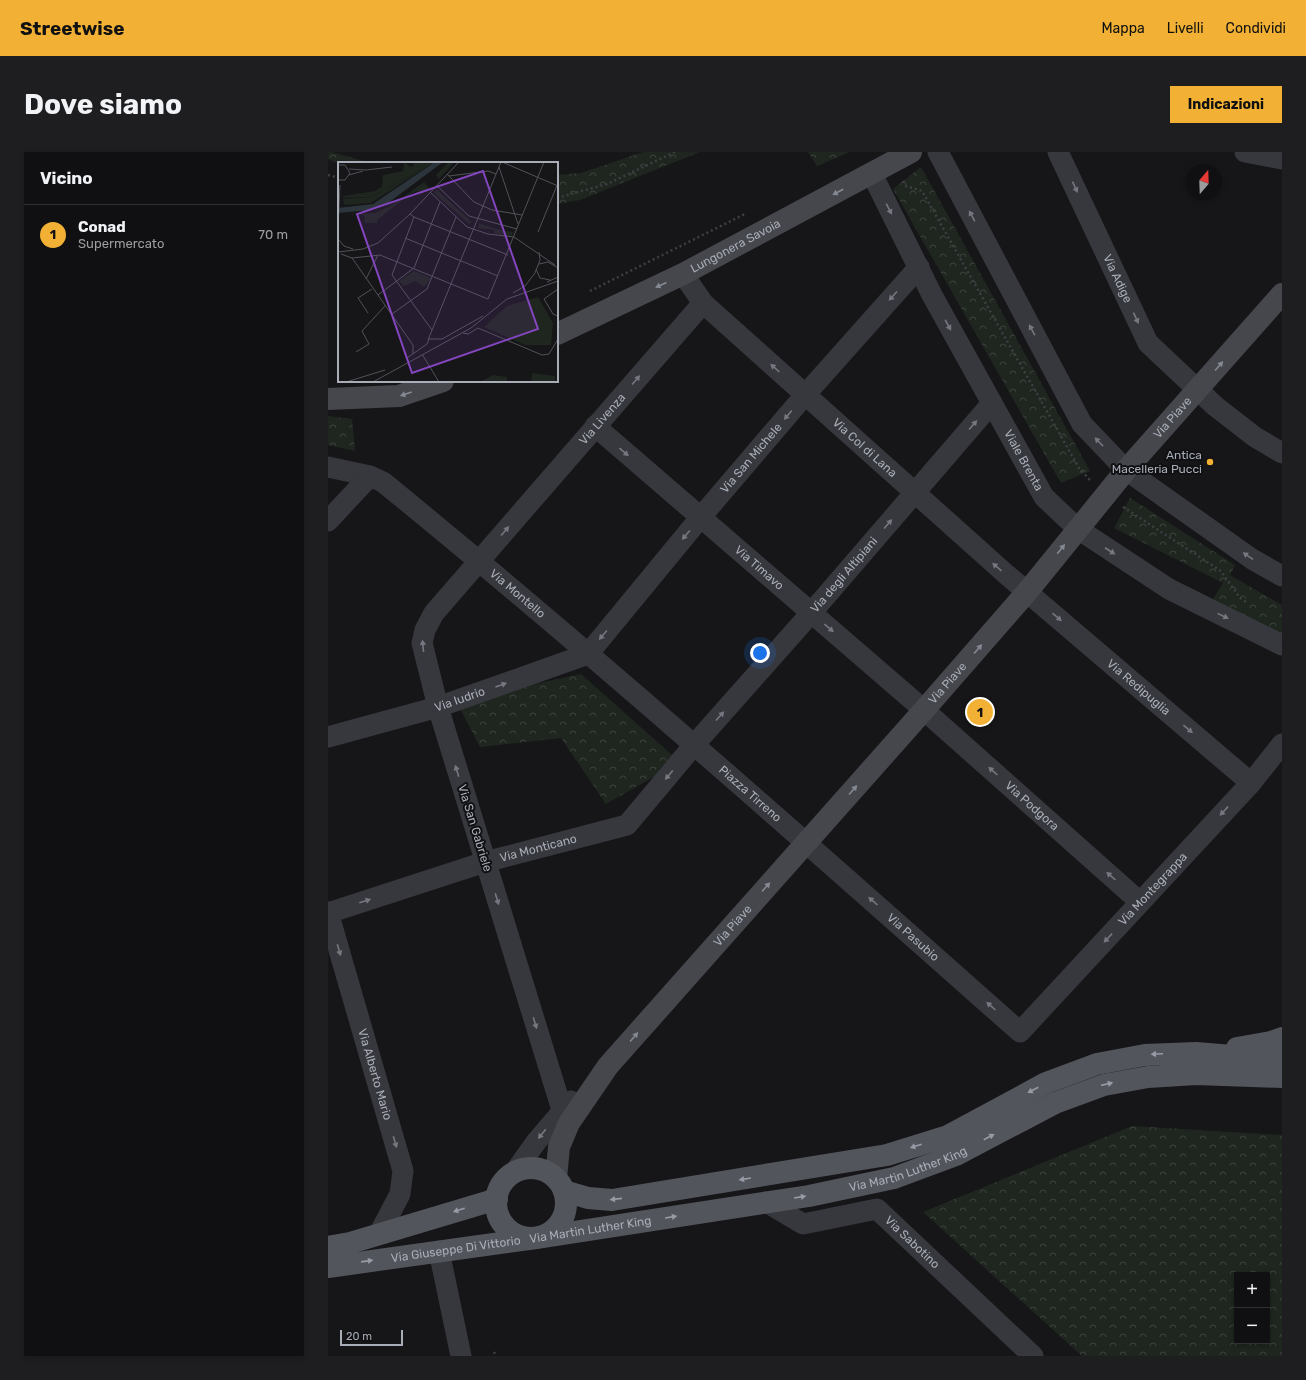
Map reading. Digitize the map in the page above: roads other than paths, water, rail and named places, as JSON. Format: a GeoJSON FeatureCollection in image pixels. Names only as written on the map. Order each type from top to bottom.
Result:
{"type":"FeatureCollection","features":[{"type":"Feature","properties":{"kind":"main road"},"geometry":{"type":"LineString","coordinates":[[1196,1053],[1243,1047],[1271,1042],[1282,1038]]}},
{"type":"Feature","properties":{"kind":"main road","name":"Via Martin Luther King"},"geometry":{"type":"LineString","coordinates":[[560,1185],[588,1198],[612,1200],[887,1155],[948,1136],[1046,1083],[1097,1064],[1145,1055],[1196,1053],[1282,1060]]}},
{"type":"Feature","properties":{"kind":"main road","name":"Via Martin Luther King"},"geometry":{"type":"LineString","coordinates":[[536,1238],[833,1192],[894,1178],[956,1156],[1055,1102],[1104,1085],[1148,1077],[1196,1074],[1282,1077]]}},
{"type":"Feature","properties":{"kind":"main road"},"geometry":{"type":"LineString","coordinates":[[514,1172],[536,1168],[547,1172],[560,1185]]}},
{"type":"Feature","properties":{"kind":"main road","name":"Via Piave"},"geometry":{"type":"LineString","coordinates":[[497,1198],[505,1179],[514,1172]]}},
{"type":"Feature","properties":{"kind":"main road","name":"Via Martin Luther King"},"geometry":{"type":"LineString","coordinates":[[536,1238],[546,1235],[555,1229],[562,1221],[566,1212],[566,1201],[560,1185]]}},
{"type":"Feature","properties":{"kind":"main road"},"geometry":{"type":"LineString","coordinates":[[328,1247],[350,1243],[497,1198]]}},
{"type":"Feature","properties":{"kind":"main road","name":"Via Giuseppe Di Vittorio"},"geometry":{"type":"LineString","coordinates":[[497,1198],[497,1209],[500,1219],[506,1228],[525,1238],[536,1238]]}},
{"type":"Feature","properties":{"kind":"main road","name":"Via Giuseppe Di Vittorio"},"geometry":{"type":"LineString","coordinates":[[328,1267],[536,1238]]}},
{"type":"Feature","properties":{"kind":"street"},"geometry":{"type":"LineString","coordinates":[[938,152],[1082,424],[1126,470],[1252,559],[1282,576]]}},
{"type":"Feature","properties":{"kind":"street","name":"Via Adige"},"geometry":{"type":"LineString","coordinates":[[1058,152],[1148,343],[1197,390],[1255,437],[1282,453]]}},
{"type":"Feature","properties":{"kind":"street"},"geometry":{"type":"LineString","coordinates":[[1245,152],[1282,159]]}},
{"type":"Feature","properties":{"kind":"street","name":"Lungonera Savoia"},"geometry":{"type":"LineString","coordinates":[[558,334],[683,274],[902,157]]}},
{"type":"Feature","properties":{"kind":"street","name":"Viale Brenta"},"geometry":{"type":"LineString","coordinates":[[872,174],[932,295],[1044,498],[1078,529],[1169,590],[1282,645]]}},
{"type":"Feature","properties":{"kind":"street","name":"Via San Michele"},"geometry":{"type":"LineString","coordinates":[[588,654],[700,518],[805,395],[919,267]]}},
{"type":"Feature","properties":{"kind":"street"},"geometry":{"type":"LineString","coordinates":[[683,274],[703,303]]}},
{"type":"Feature","properties":{"kind":"street","name":"Via Piave"},"geometry":{"type":"LineString","coordinates":[[514,1172],[562,1110],[608,1066],[924,710],[1027,592],[1126,470],[1282,294]]}},
{"type":"Feature","properties":{"kind":"street","name":"Via Col di Lana"},"geometry":{"type":"LineString","coordinates":[[703,303],[914,494],[1027,592]]}},
{"type":"Feature","properties":{"kind":"street","name":"Via Livenza"},"geometry":{"type":"LineString","coordinates":[[480,561],[595,426],[703,303]]}},
{"type":"Feature","properties":{"kind":"street"},"geometry":{"type":"LineString","coordinates":[[328,399],[399,396],[440,382]]}},
{"type":"Feature","properties":{"kind":"street","name":"Via degli Altipiani"},"geometry":{"type":"LineString","coordinates":[[694,745],[812,612],[992,403]]}},
{"type":"Feature","properties":{"kind":"street","name":"Via Timavo"},"geometry":{"type":"LineString","coordinates":[[595,426],[924,710]]}},
{"type":"Feature","properties":{"kind":"street","name":"Via Montello"},"geometry":{"type":"LineString","coordinates":[[328,467],[370,476],[383,482],[480,561],[694,745]]}},
{"type":"Feature","properties":{"kind":"street"},"geometry":{"type":"LineString","coordinates":[[328,521],[370,476]]}},
{"type":"Feature","properties":{"kind":"street","name":"Via San Gabriele"},"geometry":{"type":"LineString","coordinates":[[480,561],[434,613],[425,630],[422,643],[438,707],[562,1110]]}},
{"type":"Feature","properties":{"kind":"street","name":"Via Redipuglia"},"geometry":{"type":"LineString","coordinates":[[1027,592],[1251,783]]}},
{"type":"Feature","properties":{"kind":"street","name":"Via Iudrio"},"geometry":{"type":"LineString","coordinates":[[328,737],[438,707],[588,654]]}},
{"type":"Feature","properties":{"kind":"street","name":"Via Podgora"},"geometry":{"type":"LineString","coordinates":[[924,710],[1140,902]]}},
{"type":"Feature","properties":{"kind":"street","name":"Via Montegrappa"},"geometry":{"type":"LineString","coordinates":[[1020,1032],[1251,783],[1282,744]]}},
{"type":"Feature","properties":{"kind":"street","name":"Piazza Tirreno"},"geometry":{"type":"LineString","coordinates":[[694,745],[806,843]]}},
{"type":"Feature","properties":{"kind":"street","name":"Via Monticano"},"geometry":{"type":"LineString","coordinates":[[328,913],[485,862],[627,825],[694,745]]}},
{"type":"Feature","properties":{"kind":"street","name":"Via Pasubio"},"geometry":{"type":"LineString","coordinates":[[806,843],[1020,1032]]}},
{"type":"Feature","properties":{"kind":"street","name":"Via Alberto Mario"},"geometry":{"type":"LineString","coordinates":[[328,913],[403,1171],[400,1194],[379,1234]]}},
{"type":"Feature","properties":{"kind":"street","name":"Via Piave"},"geometry":{"type":"LineString","coordinates":[[560,1185],[559,1147],[569,1123],[608,1066]]}},
{"type":"Feature","properties":{"kind":"street","name":"Via Sabotino"},"geometry":{"type":"LineString","coordinates":[[766,1202],[803,1224],[877,1209],[1033,1356]]}},
{"type":"Feature","properties":{"kind":"street"},"geometry":{"type":"LineString","coordinates":[[438,1251],[461,1356]]}},
{"type":"Feature","properties":{"kind":"place","name":"Antica Macelleria Pucci"},"geometry":{"type":"Point","coordinates":[1210,462]}},
{"type":"Feature","properties":{"kind":"place","name":"Conad"},"geometry":{"type":"Point","coordinates":[980,712]}}]}
